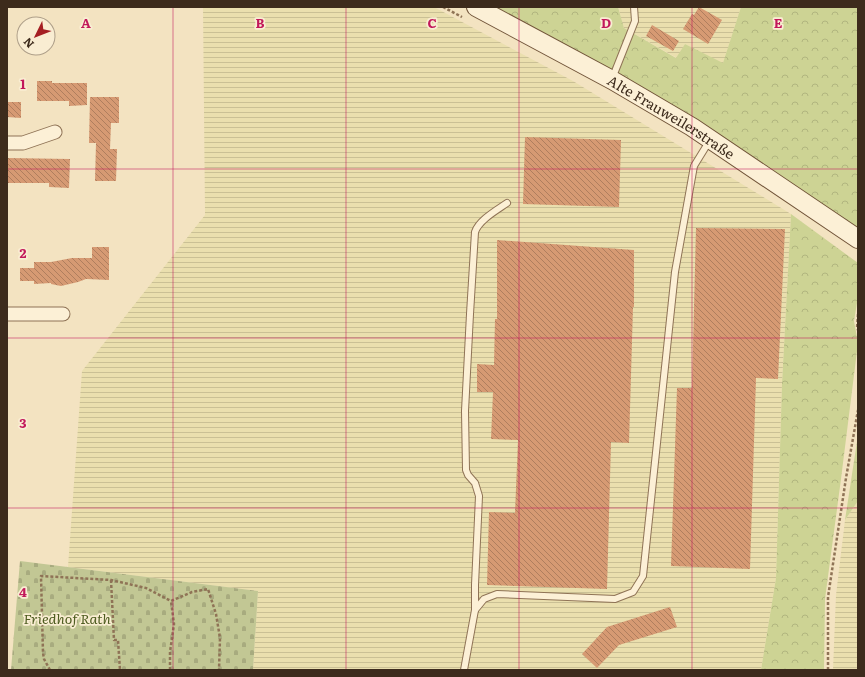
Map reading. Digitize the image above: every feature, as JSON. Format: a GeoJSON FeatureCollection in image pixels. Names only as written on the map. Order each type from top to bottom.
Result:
{"type":"FeatureCollection","features":[{"type":"Feature","properties":{"kind":"street","name":"Alte Frauweilerstraße"},"geometry":{"type":"LineString","coordinates":[[470,12],[612,80],[692,127],[858,238]]}},
{"type":"Feature","properties":{"kind":"street"},"geometry":{"type":"LineString","coordinates":[[7,143],[23,143],[55,132]]}},
{"type":"Feature","properties":{"kind":"street"},"geometry":{"type":"LineString","coordinates":[[7,314],[63,314]]}},
{"type":"Feature","properties":{"kind":"lane"},"geometry":{"type":"LineString","coordinates":[[612,80],[635,21],[634,7]]}},
{"type":"Feature","properties":{"kind":"lane"},"geometry":{"type":"LineString","coordinates":[[475,610],[484,599],[497,594],[615,599],[633,592],[643,576],[675,272],[694,166],[710,140]]}},
{"type":"Feature","properties":{"kind":"lane"},"geometry":{"type":"LineString","coordinates":[[464,670],[475,610],[480,496],[475,483],[468,475],[466,470],[465,411],[475,232],[476,227],[484,219],[507,203]]}},
{"type":"Feature","properties":{"kind":"path"},"geometry":{"type":"LineString","coordinates":[[443,7],[470,12]]}},
{"type":"Feature","properties":{"kind":"path"},"geometry":{"type":"LineString","coordinates":[[858,314],[858,330]]}},
{"type":"Feature","properties":{"kind":"path"},"geometry":{"type":"LineString","coordinates":[[828,670],[828,597],[858,410]]}},
{"type":"Feature","properties":{"kind":"path"},"geometry":{"type":"LineString","coordinates":[[50,670],[44,659],[43,653],[41,576],[111,580],[146,588],[171,601]]}},
{"type":"Feature","properties":{"kind":"path"},"geometry":{"type":"LineString","coordinates":[[111,580],[114,640],[118,640],[120,670]]}},
{"type":"Feature","properties":{"kind":"path"},"geometry":{"type":"LineString","coordinates":[[171,601],[192,592],[208,589],[216,614],[220,638],[219,670]]}},
{"type":"Feature","properties":{"kind":"path"},"geometry":{"type":"LineString","coordinates":[[170,670],[170,652],[174,624],[171,601]]}},
{"type":"Feature","properties":{"kind":"shaded area"},"geometry":{"type":"Polygon","coordinates":[[[203,7],[434,7],[573,81],[791,214],[782,384],[776,578],[761,670],[253,670],[258,591],[68,567],[82,371],[205,215],[203,7]]]}},
{"type":"Feature","properties":{"kind":"shaded area"},"geometry":{"type":"Polygon","coordinates":[[[618,7],[741,7],[723,64],[685,44],[677,58],[624,28],[618,7]]]}},
{"type":"Feature","properties":{"kind":"shaded area"},"geometry":{"type":"Polygon","coordinates":[[[858,501],[858,670],[833,670],[836,595],[845,520],[858,501]]]}},
{"type":"Feature","properties":{"kind":"green space"},"geometry":{"type":"Polygon","coordinates":[[[496,7],[618,7],[624,28],[676,58],[685,44],[723,63],[741,7],[858,7],[858,228],[630,80],[496,7]]]}},
{"type":"Feature","properties":{"kind":"green space"},"geometry":{"type":"Polygon","coordinates":[[[791,214],[858,263],[858,297],[854,321],[858,343],[825,599],[824,670],[761,670],[776,578],[782,384],[791,214]]]}},
{"type":"Feature","properties":{"kind":"green space"},"geometry":{"type":"Polygon","coordinates":[[[858,435],[858,501],[845,520],[858,435]]]}},
{"type":"Feature","properties":{"kind":"green space","name":"Friedhof Rath"},"geometry":{"type":"Polygon","coordinates":[[[20,561],[258,591],[253,670],[11,670],[20,561]]]}},
{"type":"Feature","properties":{"kind":"building"},"geometry":{"type":"Polygon","coordinates":[[[699,7],[722,20],[708,44],[683,29],[692,14],[694,15],[699,7]]]}},
{"type":"Feature","properties":{"kind":"building"},"geometry":{"type":"Polygon","coordinates":[[[652,25],[679,41],[673,51],[646,36],[652,25]]]}},
{"type":"Feature","properties":{"kind":"building"},"geometry":{"type":"Polygon","coordinates":[[[37,81],[52,81],[52,83],[87,83],[87,105],[69,106],[69,101],[37,101],[37,81]]]}},
{"type":"Feature","properties":{"kind":"building"},"geometry":{"type":"Polygon","coordinates":[[[90,97],[119,97],[119,123],[111,123],[110,149],[117,149],[116,181],[95,181],[96,143],[89,143],[90,97]]]}},
{"type":"Feature","properties":{"kind":"building"},"geometry":{"type":"Polygon","coordinates":[[[7,102],[21,102],[21,118],[7,117],[7,102]]]}},
{"type":"Feature","properties":{"kind":"building"},"geometry":{"type":"Polygon","coordinates":[[[525,137],[621,140],[619,207],[523,204],[525,137]]]}},
{"type":"Feature","properties":{"kind":"building"},"geometry":{"type":"Polygon","coordinates":[[[7,158],[70,159],[69,188],[49,187],[49,183],[7,183],[7,158]]]}},
{"type":"Feature","properties":{"kind":"building"},"geometry":{"type":"Polygon","coordinates":[[[696,228],[785,229],[778,379],[756,378],[750,569],[671,566],[677,388],[692,388],[696,228]]]}},
{"type":"Feature","properties":{"kind":"building"},"geometry":{"type":"Polygon","coordinates":[[[497,240],[634,250],[634,307],[629,443],[611,442],[607,589],[487,585],[489,512],[515,513],[518,440],[491,439],[493,392],[477,392],[477,364],[494,365],[495,319],[497,319],[497,240]]]}},
{"type":"Feature","properties":{"kind":"building"},"geometry":{"type":"Polygon","coordinates":[[[92,247],[109,247],[109,280],[86,279],[61,286],[51,283],[34,284],[34,281],[20,281],[20,268],[34,268],[34,262],[51,262],[72,258],[92,258],[92,247]]]}},
{"type":"Feature","properties":{"kind":"building"},"geometry":{"type":"Polygon","coordinates":[[[670,607],[677,627],[619,645],[597,668],[582,654],[607,627],[670,607]]]}}]}
